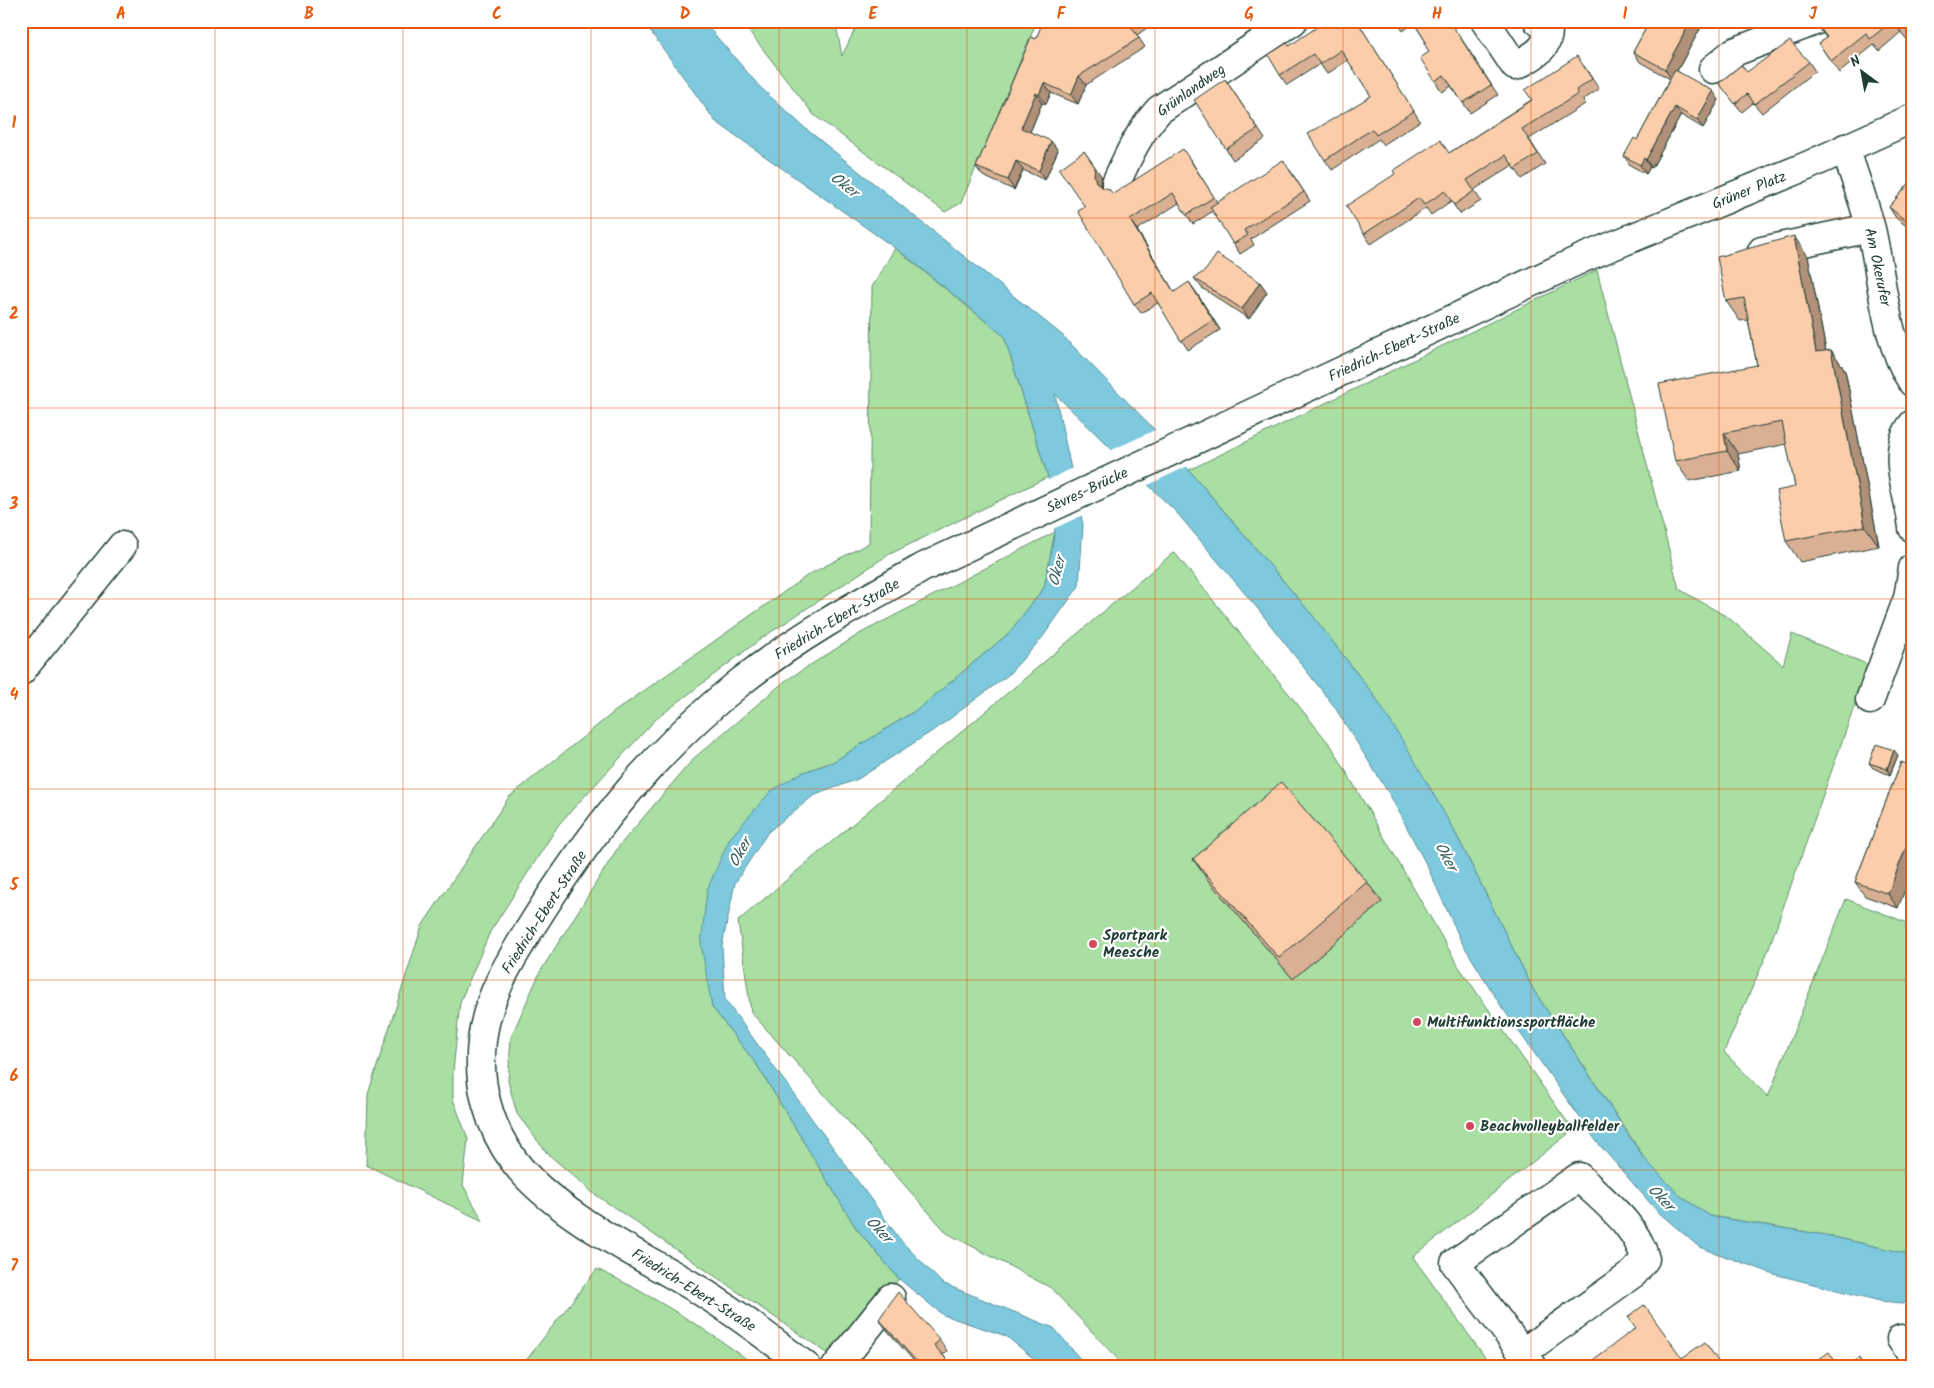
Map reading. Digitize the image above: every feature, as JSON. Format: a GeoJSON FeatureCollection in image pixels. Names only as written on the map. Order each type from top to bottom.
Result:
{"type":"FeatureCollection","features":[{"type":"Feature","properties":{"kind":"main road","name":"Grünlandweg"},"geometry":{"type":"LineString","coordinates":[[1116,183],[1131,148],[1144,126],[1159,110],[1293,21]]}},
{"type":"Feature","properties":{"kind":"main road"},"geometry":{"type":"LineString","coordinates":[[1484,21],[1515,66],[1541,51],[1548,38],[1548,28],[1538,21]]}},
{"type":"Feature","properties":{"kind":"main road"},"geometry":{"type":"LineString","coordinates":[[1713,69],[1734,52],[1815,21]]}},
{"type":"Feature","properties":{"kind":"main road","name":"Grüner Platz"},"geometry":{"type":"LineString","coordinates":[[1583,258],[1913,118]]}},
{"type":"Feature","properties":{"kind":"main road","name":"Am Okerufer"},"geometry":{"type":"LineString","coordinates":[[1845,148],[1870,228],[1894,345],[1902,366],[1913,383]]}},
{"type":"Feature","properties":{"kind":"main road"},"geometry":{"type":"LineString","coordinates":[[1739,258],[1783,245],[1870,228]]}},
{"type":"Feature","properties":{"kind":"main road","name":"Friedrich-Ebert-Straße"},"geometry":{"type":"LineString","coordinates":[[1204,436],[1583,258]]}},
{"type":"Feature","properties":{"kind":"main road"},"geometry":{"type":"LineString","coordinates":[[1913,424],[1903,440],[1901,454],[1913,528]]}},
{"type":"Feature","properties":{"kind":"main road","name":"Sèvres-Brücke"},"geometry":{"type":"LineString","coordinates":[[970,544],[1204,436]]}},
{"type":"Feature","properties":{"kind":"main road","name":"Friedrich-Ebert-Straße"},"geometry":{"type":"LineString","coordinates":[[808,1367],[715,1300],[581,1218],[531,1180],[502,1143],[491,1118],[483,1092],[480,1066],[485,1023],[499,982],[559,883],[596,832],[648,767],[681,732],[737,684],[792,643],[847,609],[970,544]]}},
{"type":"Feature","properties":{"kind":"main road"},"geometry":{"type":"LineString","coordinates":[[21,671],[122,546]]}},
{"type":"Feature","properties":{"kind":"main road"},"geometry":{"type":"LineString","coordinates":[[1870,700],[1908,598],[1913,568]]}},
{"type":"Feature","properties":{"kind":"main road"},"geometry":{"type":"LineString","coordinates":[[1579,1177],[1634,1231],[1641,1244],[1645,1259],[1634,1273],[1527,1360],[1455,1264],[1579,1177]]}},
{"type":"Feature","properties":{"kind":"main road"},"geometry":{"type":"LineString","coordinates":[[836,1367],[891,1298]]}},
{"type":"Feature","properties":{"kind":"green space"},"geometry":{"type":"Polygon","coordinates":[[[741,21],[837,21],[842,56],[859,21],[1037,21],[961,203],[945,212],[814,115],[741,21]]]}},
{"type":"Feature","properties":{"kind":"green space"},"geometry":{"type":"Polygon","coordinates":[[[895,248],[1004,336],[1048,477],[888,555],[762,638],[656,719],[559,824],[490,932],[460,1002],[453,1072],[453,1099],[468,1139],[463,1185],[483,1221],[366,1165],[368,1094],[422,926],[509,797],[614,712],[808,575],[869,543],[872,287],[895,248]]]}},
{"type":"Feature","properties":{"kind":"green space"},"geometry":{"type":"Polygon","coordinates":[[[1597,270],[1679,589],[1729,618],[1783,665],[1792,634],[1869,665],[1766,956],[1724,1052],[1768,1097],[1846,899],[1913,925],[1913,1255],[1825,1235],[1710,1216],[1679,1195],[1647,1162],[1533,989],[1456,834],[1375,697],[1313,616],[1189,470],[1597,270]]]}},
{"type":"Feature","properties":{"kind":"green space"},"geometry":{"type":"Polygon","coordinates":[[[1055,532],[1044,588],[1009,633],[921,707],[833,762],[801,773],[730,838],[712,1007],[757,1065],[856,1228],[899,1279],[833,1357],[593,1193],[547,1153],[517,1114],[508,1081],[511,1037],[540,972],[619,846],[694,758],[785,681],[861,633],[1055,532]]]}},
{"type":"Feature","properties":{"kind":"green space","name":"Sportpark Meesche"},"geometry":{"type":"Polygon","coordinates":[[[1174,552],[1332,747],[1459,967],[1573,1130],[1413,1257],[1492,1367],[1125,1367],[1051,1288],[947,1233],[751,1012],[738,921],[1174,552]]]}},
{"type":"Feature","properties":{"kind":"green space"},"geometry":{"type":"Polygon","coordinates":[[[597,1269],[639,1290],[680,1314],[758,1367],[521,1367],[597,1269]]]}},
{"type":"Feature","properties":{"kind":"water","name":"Oker"},"geometry":{"type":"Polygon","coordinates":[[[643,21],[703,21],[760,87],[805,128],[1062,335],[1155,430],[1313,616],[1375,697],[1409,751],[1456,834],[1533,989],[1643,1157],[1679,1195],[1710,1216],[1825,1235],[1913,1255],[1913,1304],[1880,1301],[1774,1274],[1699,1247],[1657,1211],[1597,1142],[1501,1006],[1461,941],[1427,866],[1391,797],[1334,706],[1258,609],[1177,513],[1055,394],[1083,525],[1079,586],[1042,638],[1008,675],[940,726],[858,779],[813,796],[768,832],[735,883],[722,946],[725,1000],[902,1242],[942,1283],[1054,1328],[1087,1367],[1044,1367],[1006,1336],[943,1315],[899,1279],[856,1228],[757,1065],[712,1007],[701,944],[707,890],[730,838],[771,791],[801,773],[833,762],[921,707],[1009,633],[1044,588],[1055,532],[1048,477],[1004,336],[906,256],[715,121],[643,21]]]}},
{"type":"Feature","properties":{"kind":"pier"},"geometry":{"type":"Polygon","coordinates":[[[1157,429],[1188,466],[1146,486],[1110,451],[1157,429]]]}},
{"type":"Feature","properties":{"kind":"pier"},"geometry":{"type":"Polygon","coordinates":[[[1073,468],[1083,515],[1053,529],[1046,481],[1073,468]]]}},
{"type":"Feature","properties":{"kind":"building"},"geometry":{"type":"Polygon","coordinates":[[[1043,21],[1057,21],[1061,27],[1071,21],[1136,21],[1130,25],[1139,38],[1079,76],[1071,95],[1044,83],[1039,95],[1036,93],[1021,128],[1051,141],[1039,171],[1016,161],[1008,180],[976,167],[1031,37],[1036,39],[1043,21]]]}},
{"type":"Feature","properties":{"kind":"building"},"geometry":{"type":"Polygon","coordinates":[[[1326,21],[1357,21],[1414,111],[1376,135],[1372,129],[1325,160],[1308,134],[1371,96],[1341,50],[1320,64],[1313,54],[1280,75],[1268,55],[1287,43],[1289,46],[1326,21]]]}},
{"type":"Feature","properties":{"kind":"building"},"geometry":{"type":"Polygon","coordinates":[[[1413,21],[1444,21],[1448,27],[1452,25],[1491,85],[1463,103],[1444,75],[1435,81],[1420,58],[1429,52],[1424,43],[1426,42],[1413,21]]]}},
{"type":"Feature","properties":{"kind":"building"},"geometry":{"type":"Polygon","coordinates":[[[1650,21],[1691,21],[1665,69],[1633,52],[1650,21]]]}},
{"type":"Feature","properties":{"kind":"building"},"geometry":{"type":"Polygon","coordinates":[[[1823,21],[1892,21],[1870,39],[1866,33],[1831,61],[1819,44],[1827,37],[1818,26],[1823,21]]]}},
{"type":"Feature","properties":{"kind":"building"},"geometry":{"type":"Polygon","coordinates":[[[1894,21],[1911,21],[1901,30],[1894,21]]]}},
{"type":"Feature","properties":{"kind":"building"},"geometry":{"type":"Polygon","coordinates":[[[1790,41],[1809,62],[1755,104],[1747,94],[1735,104],[1719,83],[1741,65],[1747,72],[1790,41]]]}},
{"type":"Feature","properties":{"kind":"building"},"geometry":{"type":"Polygon","coordinates":[[[1577,56],[1592,79],[1576,90],[1578,94],[1522,129],[1538,154],[1515,169],[1506,155],[1467,180],[1474,191],[1454,205],[1445,191],[1424,205],[1419,198],[1364,234],[1346,206],[1395,174],[1393,171],[1440,140],[1449,153],[1532,100],[1525,90],[1577,56]]]}},
{"type":"Feature","properties":{"kind":"building"},"geometry":{"type":"Polygon","coordinates":[[[1675,70],[1713,91],[1697,120],[1675,107],[1646,160],[1644,158],[1640,165],[1624,156],[1634,138],[1637,140],[1675,70]]]}},
{"type":"Feature","properties":{"kind":"building"},"geometry":{"type":"Polygon","coordinates":[[[1225,79],[1258,129],[1226,149],[1194,100],[1225,79]]]}},
{"type":"Feature","properties":{"kind":"building"},"geometry":{"type":"Polygon","coordinates":[[[1183,149],[1214,197],[1186,215],[1173,193],[1130,220],[1174,292],[1189,282],[1213,320],[1181,341],[1152,293],[1134,304],[1078,211],[1085,207],[1059,169],[1084,151],[1095,167],[1096,182],[1102,187],[1109,189],[1113,194],[1183,149]]]}},
{"type":"Feature","properties":{"kind":"building"},"geometry":{"type":"Polygon","coordinates":[[[1283,160],[1304,192],[1244,230],[1248,235],[1233,244],[1210,207],[1283,160]]]}},
{"type":"Feature","properties":{"kind":"building"},"geometry":{"type":"Polygon","coordinates":[[[1913,179],[1913,227],[1889,207],[1913,179]]]}},
{"type":"Feature","properties":{"kind":"building"},"geometry":{"type":"Polygon","coordinates":[[[1794,236],[1816,352],[1831,350],[1865,526],[1786,541],[1776,491],[1795,487],[1782,422],[1724,433],[1727,451],[1675,461],[1659,384],[1757,365],[1744,298],[1726,301],[1717,257],[1794,236]]]}},
{"type":"Feature","properties":{"kind":"building"},"geometry":{"type":"Polygon","coordinates":[[[1217,254],[1260,282],[1242,309],[1194,278],[1205,271],[1217,254]]]}},
{"type":"Feature","properties":{"kind":"building"},"geometry":{"type":"Polygon","coordinates":[[[1876,744],[1894,750],[1887,769],[1869,763],[1876,744]]]}},
{"type":"Feature","properties":{"kind":"building"},"geometry":{"type":"Polygon","coordinates":[[[1901,762],[1913,766],[1913,829],[1888,894],[1855,882],[1901,762]]]}},
{"type":"Feature","properties":{"kind":"building"},"geometry":{"type":"Polygon","coordinates":[[[1281,782],[1367,882],[1279,958],[1193,859],[1281,782]]]}},
{"type":"Feature","properties":{"kind":"building"},"geometry":{"type":"Polygon","coordinates":[[[898,1292],[940,1340],[934,1345],[953,1367],[923,1367],[879,1319],[898,1292]]]}},
{"type":"Feature","properties":{"kind":"building"},"geometry":{"type":"Polygon","coordinates":[[[1644,1305],[1682,1358],[1705,1342],[1722,1367],[1659,1367],[1654,1360],[1645,1367],[1588,1367],[1586,1365],[1636,1328],[1628,1317],[1644,1305]]]}},
{"type":"Feature","properties":{"kind":"building"},"geometry":{"type":"Polygon","coordinates":[[[1829,1352],[1839,1367],[1808,1367],[1829,1352]]]}},
{"type":"Feature","properties":{"kind":"building"},"geometry":{"type":"Polygon","coordinates":[[[1859,1358],[1864,1367],[1847,1367],[1859,1358]]]}},
{"type":"Feature","properties":{"kind":"building"},"geometry":{"type":"Polygon","coordinates":[[[1877,1363],[1880,1367],[1872,1367],[1877,1363]]]}},
{"type":"Feature","properties":{"kind":"place","name":"Sportpark Meesche"},"geometry":{"type":"Point","coordinates":[1093,944]}},
{"type":"Feature","properties":{"kind":"place","name":"Multifunktionssportfläche"},"geometry":{"type":"Point","coordinates":[1417,1022]}},
{"type":"Feature","properties":{"kind":"place","name":"Beachvolleyballfelder"},"geometry":{"type":"Point","coordinates":[1470,1126]}}]}
